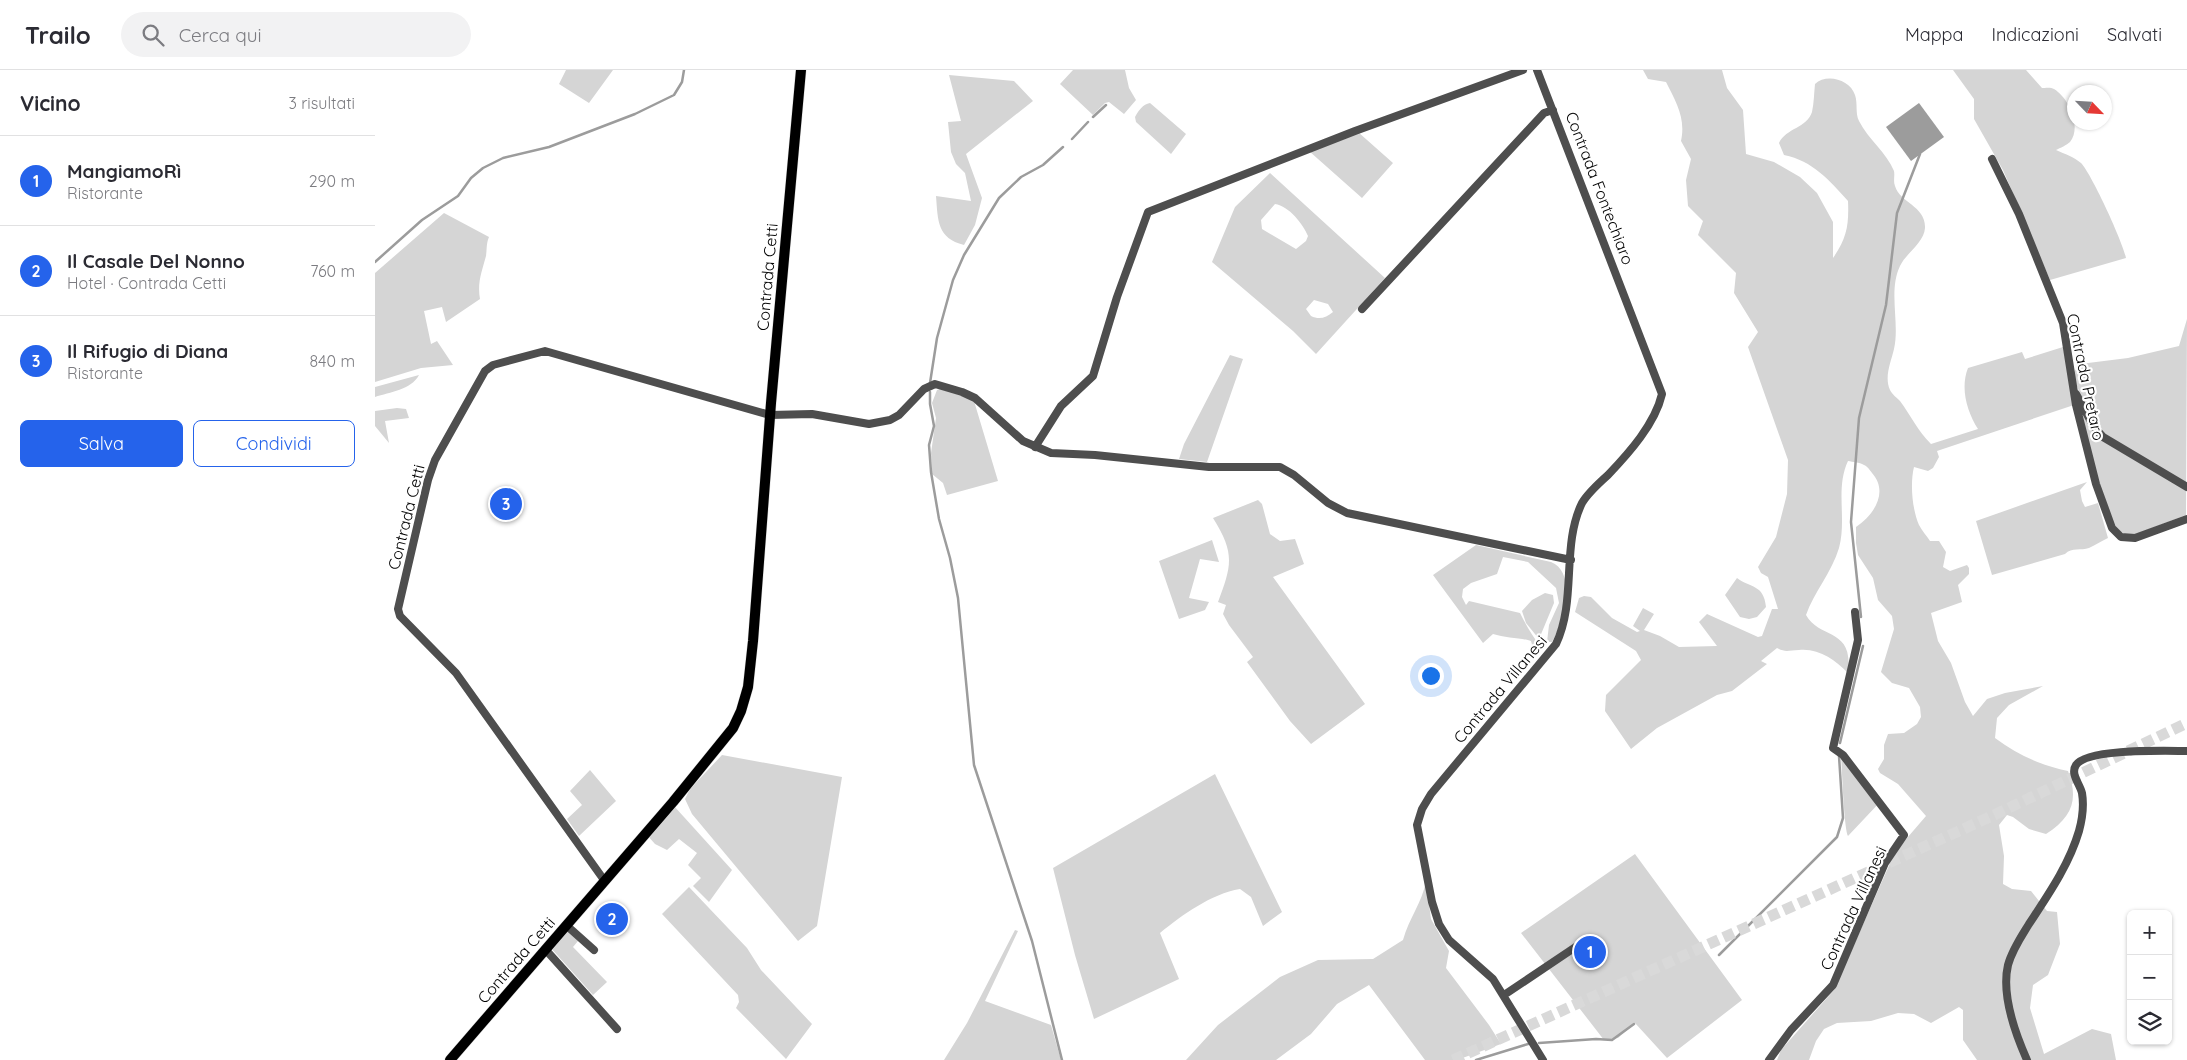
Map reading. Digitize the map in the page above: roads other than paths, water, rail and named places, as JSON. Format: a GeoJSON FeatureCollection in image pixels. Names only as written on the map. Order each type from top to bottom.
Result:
{"type":"FeatureCollection","features":[{"type":"Feature","properties":{"kind":"main road","name":"Contrada Cetti"},"geometry":{"type":"LineString","coordinates":[[450,1060],[711,756],[733,728],[743,706],[748,687],[753,641],[770,415],[801,70]]}},
{"type":"Feature","properties":{"kind":"street"},"geometry":{"type":"LineString","coordinates":[[1035,447],[1061,406],[1093,376],[1117,297],[1148,212],[1355,131],[1523,70]]}},
{"type":"Feature","properties":{"kind":"street","name":"Contrada Fontechiaro"},"geometry":{"type":"LineString","coordinates":[[1537,70],[1634,318]]}},
{"type":"Feature","properties":{"kind":"street"},"geometry":{"type":"LineString","coordinates":[[1362,309],[1544,113],[1553,110]]}},
{"type":"Feature","properties":{"kind":"street","name":"Contrada Pretaro"},"geometry":{"type":"LineString","coordinates":[[1992,159],[2019,214],[2063,323],[2075,392],[2096,484],[2115,533],[2121,537],[2135,538],[2187,519]]}},
{"type":"Feature","properties":{"kind":"street","name":"Contrada Villanesi"},"geometry":{"type":"LineString","coordinates":[[1543,1060],[1493,978],[1449,940],[1439,924],[1432,902],[1417,825],[1422,809],[1431,794],[1557,644],[1562,632],[1567,609],[1573,530],[1583,500],[1624,458],[1660,406],[1662,394],[1660,385],[1634,318]]}},
{"type":"Feature","properties":{"kind":"street","name":"Contrada Cetti"},"geometry":{"type":"LineString","coordinates":[[604,880],[456,673],[400,616],[398,609],[425,487],[435,460],[485,371],[493,365],[540,351],[597,364],[770,415]]}},
{"type":"Feature","properties":{"kind":"street"},"geometry":{"type":"LineString","coordinates":[[770,415],[812,414],[869,424],[881,423],[899,415],[924,389],[935,384],[975,398],[1023,441],[1051,453],[1095,455],[1209,467],[1280,467],[1294,475],[1328,503],[1347,513],[1571,560]]}},
{"type":"Feature","properties":{"kind":"street"},"geometry":{"type":"LineString","coordinates":[[2075,392],[2094,427],[2103,437],[2187,487]]}},
{"type":"Feature","properties":{"kind":"street","name":"Contrada Villanesi"},"geometry":{"type":"LineString","coordinates":[[1769,1060],[1791,1030],[1833,985],[1885,863],[1904,835],[1843,755],[1833,748],[1857,648],[1855,612]]}},
{"type":"Feature","properties":{"kind":"street"},"geometry":{"type":"LineString","coordinates":[[2027,1060],[2019,1043],[2008,998],[2008,964],[2016,946],[2064,868],[2074,847],[2082,811],[2082,793],[2074,773],[2076,765],[2083,759],[2101,755],[2187,751]]}},
{"type":"Feature","properties":{"kind":"street"},"geometry":{"type":"LineString","coordinates":[[566,924],[594,950]]}},
{"type":"Feature","properties":{"kind":"street"},"geometry":{"type":"LineString","coordinates":[[1504,995],[1580,944]]}},
{"type":"Feature","properties":{"kind":"street"},"geometry":{"type":"LineString","coordinates":[[545,949],[617,1029]]}},
{"type":"Feature","properties":{"kind":"waterway"},"geometry":{"type":"LineString","coordinates":[[375,262],[422,220],[458,196],[471,178],[483,168],[503,158],[549,147],[635,114],[674,95],[682,82],[684,70]]}},
{"type":"Feature","properties":{"kind":"waterway"},"geometry":{"type":"LineString","coordinates":[[1093,117],[1106,105]]}},
{"type":"Feature","properties":{"kind":"waterway"},"geometry":{"type":"LineString","coordinates":[[1072,139],[1088,122]]}},
{"type":"Feature","properties":{"kind":"waterway"},"geometry":{"type":"LineString","coordinates":[[930,383],[937,338],[953,280],[964,255],[999,198],[1021,177],[1043,165],[1063,147]]}},
{"type":"Feature","properties":{"kind":"waterway"},"geometry":{"type":"LineString","coordinates":[[1861,617],[1851,522],[1859,418],[1886,305],[1897,213],[1920,154]]}},
{"type":"Feature","properties":{"kind":"waterway"},"geometry":{"type":"LineString","coordinates":[[930,392],[934,426],[929,445],[931,472],[939,519],[950,558],[958,598],[974,765],[1032,941],[1062,1060]]}},
{"type":"Feature","properties":{"kind":"waterway"},"geometry":{"type":"LineString","coordinates":[[1840,743],[1863,646]]}},
{"type":"Feature","properties":{"kind":"waterway"},"geometry":{"type":"LineString","coordinates":[[1719,955],[1837,837],[1843,818],[1839,756]]}},
{"type":"Feature","properties":{"kind":"waterway"},"geometry":{"type":"LineString","coordinates":[[1539,1043],[1596,1039],[1612,1040],[1634,1024]]}},
{"type":"Feature","properties":{"kind":"waterway"},"geometry":{"type":"LineString","coordinates":[[1476,1060],[1528,1044]]}},
{"type":"Feature","properties":{"kind":"tunnel"},"geometry":{"type":"LineString","coordinates":[[1453,1060],[1992,816],[2187,723]]}},
{"type":"Feature","properties":{"kind":"place","name":"Il Rifugio di Diana"},"geometry":{"type":"Point","coordinates":[506,504]}},
{"type":"Feature","properties":{"kind":"place","name":"Il Casale Del Nonno"},"geometry":{"type":"Point","coordinates":[612,919]}},
{"type":"Feature","properties":{"kind":"place","name":"MangiamoRì"},"geometry":{"type":"Point","coordinates":[1590,952]}}]}
